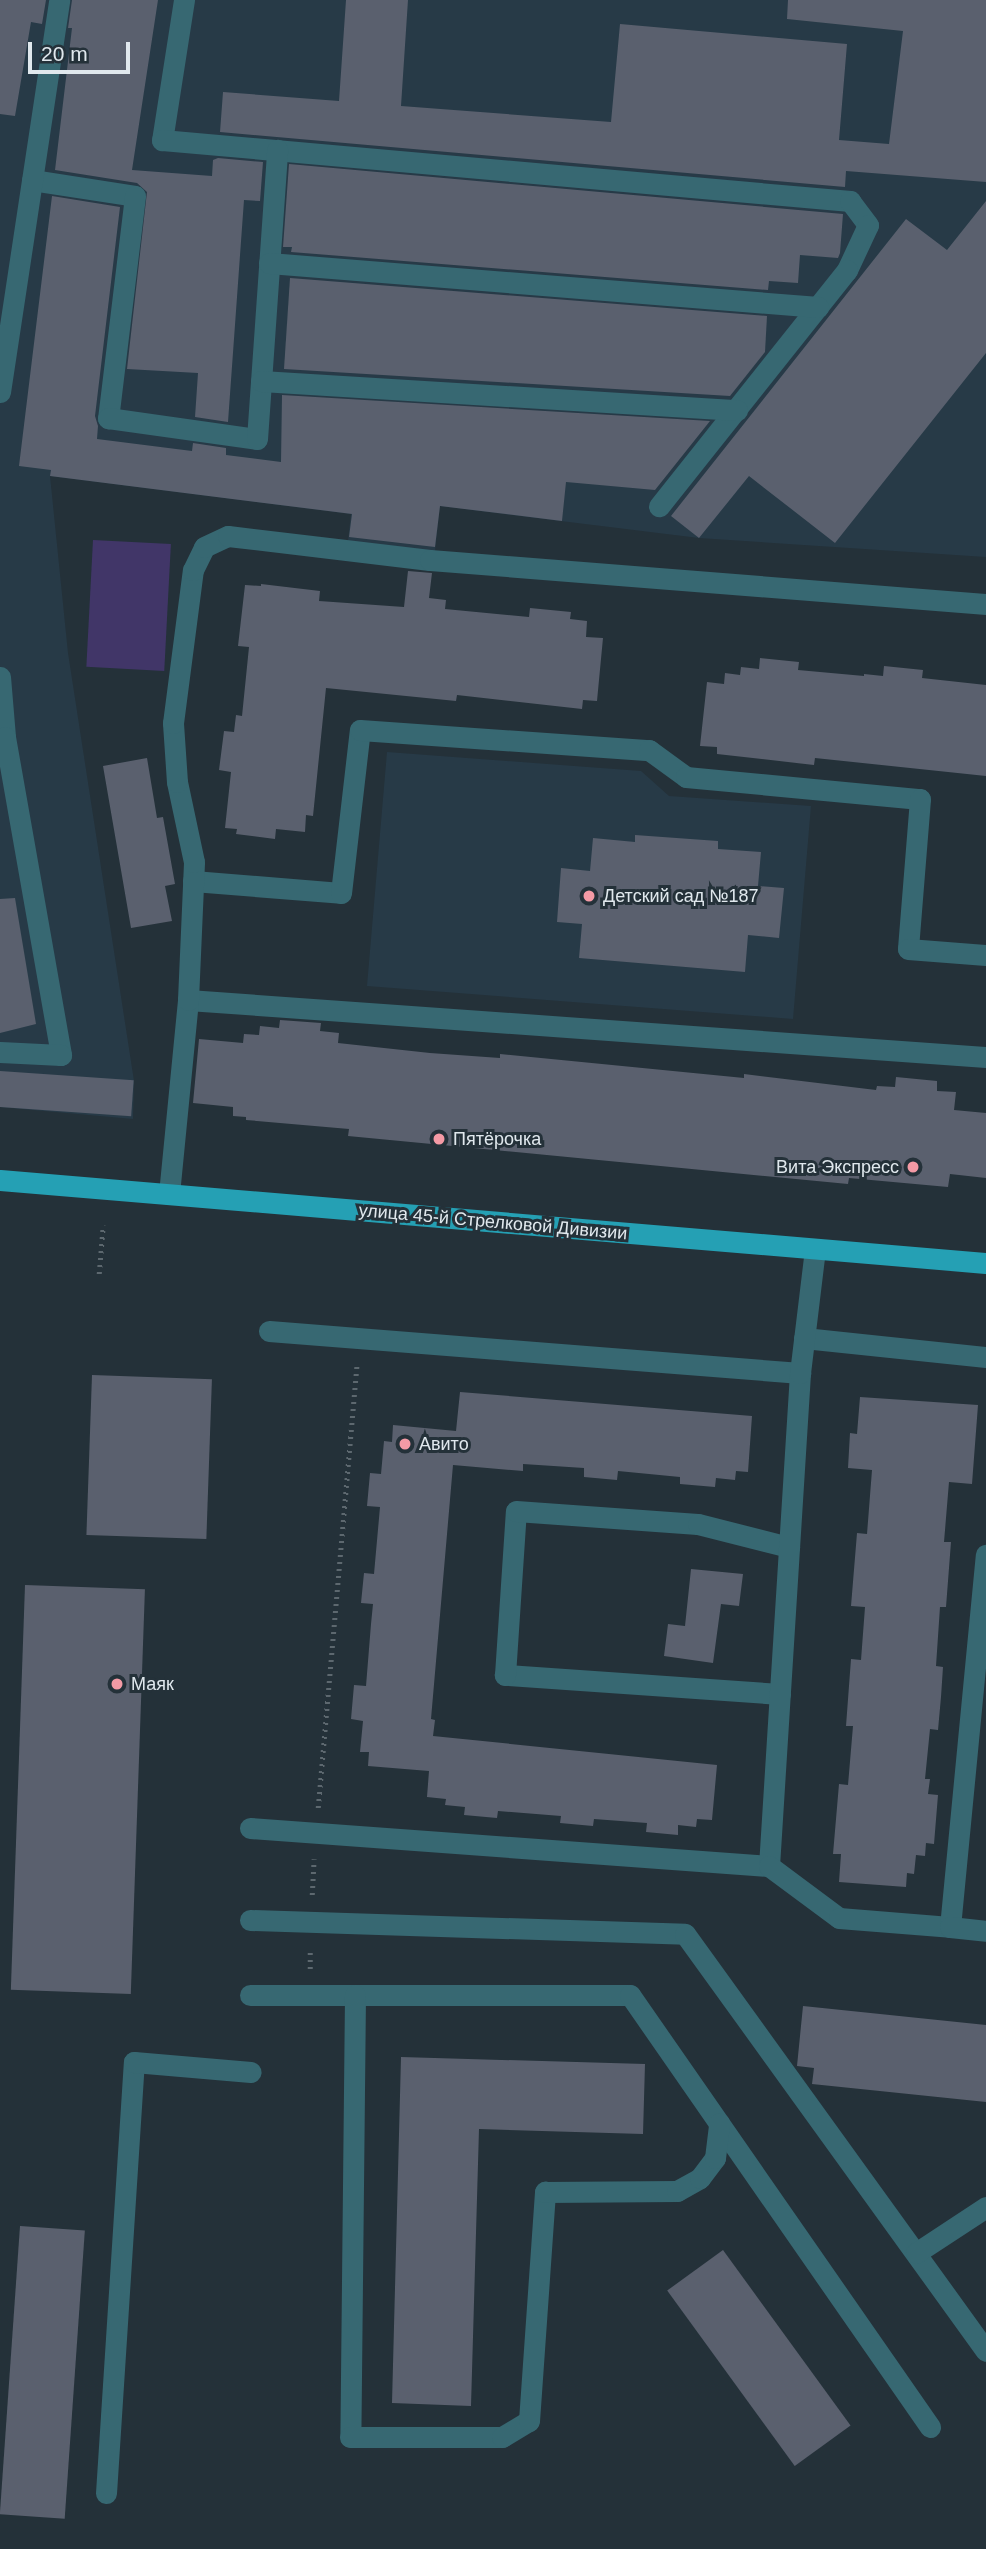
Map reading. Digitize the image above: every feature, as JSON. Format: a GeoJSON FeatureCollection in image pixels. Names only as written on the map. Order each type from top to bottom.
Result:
{"type":"FeatureCollection","features":[{"type":"Feature","properties":{"kind":"main road","name":"улица 45-й Стрелковой Дивизии"},"geometry":{"type":"LineString","coordinates":[[0,1180],[986,1263]]}},
{"type":"Feature","properties":{"kind":"lane"},"geometry":{"type":"LineString","coordinates":[[0,392],[60,0]]}},
{"type":"Feature","properties":{"kind":"lane"},"geometry":{"type":"LineString","coordinates":[[184,0],[162,140],[850,201],[868,225],[847,270],[659,506]]}},
{"type":"Feature","properties":{"kind":"lane"},"geometry":{"type":"LineString","coordinates":[[32,180],[135,196],[108,418],[257,439],[277,150]]}},
{"type":"Feature","properties":{"kind":"lane"},"geometry":{"type":"LineString","coordinates":[[269,263],[818,307]]}},
{"type":"Feature","properties":{"kind":"lane"},"geometry":{"type":"LineString","coordinates":[[261,382],[737,410]]}},
{"type":"Feature","properties":{"kind":"lane"},"geometry":{"type":"LineString","coordinates":[[169,1194],[188,1000],[194,862],[177,782],[173,723],[193,570],[204,547],[228,536],[444,562],[986,604]]}},
{"type":"Feature","properties":{"kind":"lane"},"geometry":{"type":"LineString","coordinates":[[0,677],[5,737],[61,1055],[0,1052]]}},
{"type":"Feature","properties":{"kind":"lane"},"geometry":{"type":"LineString","coordinates":[[193,881],[341,893],[360,730],[649,750],[686,777],[920,799],[908,949],[986,955]]}},
{"type":"Feature","properties":{"kind":"lane"},"geometry":{"type":"LineString","coordinates":[[188,1000],[986,1057]]}},
{"type":"Feature","properties":{"kind":"lane"},"geometry":{"type":"LineString","coordinates":[[769,1866],[800,1373],[815,1249]]}},
{"type":"Feature","properties":{"kind":"lane"},"geometry":{"type":"LineString","coordinates":[[270,1331],[800,1373]]}},
{"type":"Feature","properties":{"kind":"lane"},"geometry":{"type":"LineString","coordinates":[[804,1338],[986,1357]]}},
{"type":"Feature","properties":{"kind":"lane"},"geometry":{"type":"LineString","coordinates":[[780,1694],[505,1675],[516,1511],[698,1524],[789,1547]]}},
{"type":"Feature","properties":{"kind":"lane"},"geometry":{"type":"LineString","coordinates":[[950,1927],[986,1555]]}},
{"type":"Feature","properties":{"kind":"lane"},"geometry":{"type":"LineString","coordinates":[[250,1828],[769,1866],[839,1917],[986,1931]]}},
{"type":"Feature","properties":{"kind":"lane"},"geometry":{"type":"LineString","coordinates":[[250,1920],[685,1934],[986,2351]]}},
{"type":"Feature","properties":{"kind":"lane"},"geometry":{"type":"LineString","coordinates":[[250,1995],[630,1995],[930,2427]]}},
{"type":"Feature","properties":{"kind":"lane"},"geometry":{"type":"LineString","coordinates":[[355,1995],[350,2437],[502,2437],[529,2421],[545,2192],[677,2192],[700,2178],[715,2158],[719,2123]]}},
{"type":"Feature","properties":{"kind":"lane"},"geometry":{"type":"LineString","coordinates":[[106,2493],[134,2062],[251,2072]]}},
{"type":"Feature","properties":{"kind":"lane"},"geometry":{"type":"LineString","coordinates":[[916,2253],[986,2207]]}},
{"type":"Feature","properties":{"kind":"path"},"geometry":{"type":"LineString","coordinates":[[99,1274],[103,1225]]}},
{"type":"Feature","properties":{"kind":"path"},"geometry":{"type":"LineString","coordinates":[[309,1995],[316,1833],[359,1338]]}},
{"type":"Feature","properties":{"kind":"shaded area"},"geometry":{"type":"Polygon","coordinates":[[[0,0],[986,0],[986,557],[699,538],[440,506],[435,551],[348,541],[351,514],[50,476],[68,653],[134,1081],[133,1119],[0,1107],[0,0]]]}},
{"type":"Feature","properties":{"kind":"shaded area"},"geometry":{"type":"Polygon","coordinates":[[[93,540],[171,544],[164,671],[86,667],[93,540]]]}},
{"type":"Feature","properties":{"kind":"shaded area","name":"Детский сад №187"},"geometry":{"type":"Polygon","coordinates":[[[387,752],[641,771],[669,796],[811,806],[793,1019],[367,986],[387,752]]]}},
{"type":"Feature","properties":{"kind":"building"},"geometry":{"type":"Polygon","coordinates":[[[0,0],[46,0],[42,24],[31,22],[15,116],[0,114],[0,0]]]}},
{"type":"Feature","properties":{"kind":"building"},"geometry":{"type":"Polygon","coordinates":[[[72,0],[158,0],[132,170],[212,176],[213,160],[218,158],[263,162],[260,201],[244,200],[228,422],[195,417],[198,373],[127,369],[147,192],[137,183],[55,170],[72,28],[68,28],[72,0]]]}},
{"type":"Feature","properties":{"kind":"building"},"geometry":{"type":"Polygon","coordinates":[[[346,0],[408,0],[401,106],[611,122],[620,24],[847,44],[839,140],[889,144],[903,31],[787,19],[788,0],[986,0],[986,182],[846,171],[845,187],[220,132],[223,92],[339,101],[346,0]]]}},
{"type":"Feature","properties":{"kind":"building"},"geometry":{"type":"Polygon","coordinates":[[[289,164],[843,214],[840,253],[838,258],[800,255],[798,283],[769,281],[768,290],[291,252],[292,247],[283,247],[289,164]]]}},
{"type":"Feature","properties":{"kind":"building"},"geometry":{"type":"Polygon","coordinates":[[[52,196],[120,207],[95,416],[98,426],[97,439],[192,451],[193,443],[226,448],[226,455],[281,462],[282,395],[710,421],[655,490],[566,482],[562,521],[440,506],[435,547],[349,537],[352,514],[50,476],[51,470],[19,466],[52,196]]]}},
{"type":"Feature","properties":{"kind":"building"},"geometry":{"type":"Polygon","coordinates":[[[986,201],[986,353],[835,543],[749,476],[699,538],[671,516],[906,219],[947,250],[986,201]]]}},
{"type":"Feature","properties":{"kind":"building"},"geometry":{"type":"Polygon","coordinates":[[[290,278],[767,316],[765,352],[730,396],[284,369],[290,278]]]}},
{"type":"Feature","properties":{"kind":"building"},"geometry":{"type":"Polygon","coordinates":[[[408,571],[432,573],[429,598],[446,600],[445,609],[529,617],[530,608],[571,612],[570,619],[587,621],[586,637],[603,638],[597,701],[583,700],[582,709],[457,695],[456,701],[326,688],[313,816],[306,815],[305,832],[276,829],[275,839],[236,834],[237,829],[225,828],[231,772],[219,770],[224,731],[234,732],[236,715],[242,716],[249,647],[238,646],[245,585],[261,584],[320,591],[319,601],[404,607],[408,571]]]}},
{"type":"Feature","properties":{"kind":"building"},"geometry":{"type":"Polygon","coordinates":[[[760,658],[799,662],[798,670],[864,676],[883,676],[884,666],[923,670],[922,678],[986,685],[986,776],[815,758],[814,765],[717,754],[717,747],[700,746],[707,682],[724,684],[725,673],[740,675],[741,667],[759,669],[760,658]]]}},
{"type":"Feature","properties":{"kind":"building"},"geometry":{"type":"Polygon","coordinates":[[[147,758],[157,818],[163,817],[175,884],[165,886],[172,921],[131,928],[103,766],[147,758]]]}},
{"type":"Feature","properties":{"kind":"building"},"geometry":{"type":"Polygon","coordinates":[[[635,835],[718,841],[718,849],[761,852],[758,886],[784,888],[779,938],[748,935],[745,972],[579,958],[582,924],[557,922],[561,868],[590,871],[593,838],[635,842],[635,835]]]}},
{"type":"Feature","properties":{"kind":"building"},"geometry":{"type":"Polygon","coordinates":[[[15,898],[36,1024],[0,1033],[0,899],[15,898]]]}},
{"type":"Feature","properties":{"kind":"building"},"geometry":{"type":"Polygon","coordinates":[[[280,1020],[321,1023],[320,1031],[339,1033],[338,1043],[430,1053],[500,1058],[500,1054],[744,1078],[744,1074],[876,1090],[877,1086],[895,1087],[896,1077],[937,1081],[937,1091],[956,1092],[954,1110],[986,1113],[986,1178],[950,1174],[948,1187],[849,1178],[848,1184],[348,1136],[349,1129],[246,1120],[246,1117],[233,1116],[233,1107],[193,1103],[199,1039],[243,1043],[244,1034],[259,1035],[260,1026],[279,1028],[280,1020]]]}},
{"type":"Feature","properties":{"kind":"building"},"geometry":{"type":"Polygon","coordinates":[[[0,1071],[134,1080],[131,1116],[0,1107],[0,1071]]]}},
{"type":"Feature","properties":{"kind":"building"},"geometry":{"type":"Polygon","coordinates":[[[92,1375],[212,1379],[206,1539],[86,1535],[92,1375]]]}},
{"type":"Feature","properties":{"kind":"building"},"geometry":{"type":"Polygon","coordinates":[[[460,1392],[752,1416],[748,1472],[736,1471],[735,1480],[716,1478],[715,1487],[680,1484],[680,1477],[618,1471],[617,1480],[584,1477],[584,1468],[523,1464],[523,1471],[453,1465],[431,1719],[435,1720],[433,1736],[717,1765],[712,1820],[697,1819],[696,1827],[678,1825],[678,1835],[646,1832],[647,1823],[594,1819],[593,1826],[560,1823],[561,1816],[498,1811],[497,1818],[464,1815],[465,1807],[445,1805],[446,1799],[427,1797],[429,1771],[368,1766],[369,1752],[360,1752],[363,1721],[351,1719],[354,1685],[366,1686],[373,1604],[361,1603],[364,1573],[374,1574],[380,1507],[367,1506],[370,1473],[381,1474],[384,1441],[392,1442],[393,1425],[456,1431],[460,1392]]]}},
{"type":"Feature","properties":{"kind":"building"},"geometry":{"type":"Polygon","coordinates":[[[860,1397],[978,1405],[972,1484],[949,1482],[944,1542],[951,1542],[946,1607],[940,1607],[936,1666],[943,1667],[941,1697],[938,1730],[930,1729],[925,1779],[930,1779],[928,1794],[938,1795],[934,1844],[926,1843],[925,1856],[916,1855],[914,1874],[907,1873],[906,1887],[839,1882],[841,1854],[833,1854],[839,1784],[848,1785],[853,1726],[846,1726],[851,1659],[861,1660],[865,1607],[851,1606],[857,1533],[867,1534],[872,1470],[848,1468],[850,1433],[857,1434],[860,1397]]]}},
{"type":"Feature","properties":{"kind":"building"},"geometry":{"type":"Polygon","coordinates":[[[691,1569],[743,1574],[739,1606],[721,1604],[713,1663],[664,1656],[668,1624],[685,1626],[691,1569]]]}},
{"type":"Feature","properties":{"kind":"building"},"geometry":{"type":"Polygon","coordinates":[[[25,1585],[145,1589],[131,1994],[11,1990],[25,1585]]]}},
{"type":"Feature","properties":{"kind":"building"},"geometry":{"type":"Polygon","coordinates":[[[803,2006],[986,2025],[986,2102],[812,2084],[814,2068],[797,2066],[803,2006]]]}},
{"type":"Feature","properties":{"kind":"building"},"geometry":{"type":"Polygon","coordinates":[[[401,2057],[645,2064],[643,2134],[479,2129],[471,2406],[392,2403],[401,2057]]]}},
{"type":"Feature","properties":{"kind":"building"},"geometry":{"type":"Polygon","coordinates":[[[20,2226],[85,2231],[65,2519],[0,2514],[20,2226]]]}},
{"type":"Feature","properties":{"kind":"building"},"geometry":{"type":"Polygon","coordinates":[[[723,2250],[851,2426],[795,2466],[667,2291],[723,2250]]]}},
{"type":"Feature","properties":{"kind":"place","name":"Детский сад №187"},"geometry":{"type":"Point","coordinates":[589,896]}},
{"type":"Feature","properties":{"kind":"place","name":"Пятёрочка"},"geometry":{"type":"Point","coordinates":[439,1139]}},
{"type":"Feature","properties":{"kind":"place","name":"Вита Экспресс"},"geometry":{"type":"Point","coordinates":[913,1167]}},
{"type":"Feature","properties":{"kind":"place","name":"Авито"},"geometry":{"type":"Point","coordinates":[405,1444]}},
{"type":"Feature","properties":{"kind":"place","name":"Маяк"},"geometry":{"type":"Point","coordinates":[117,1684]}}]}
